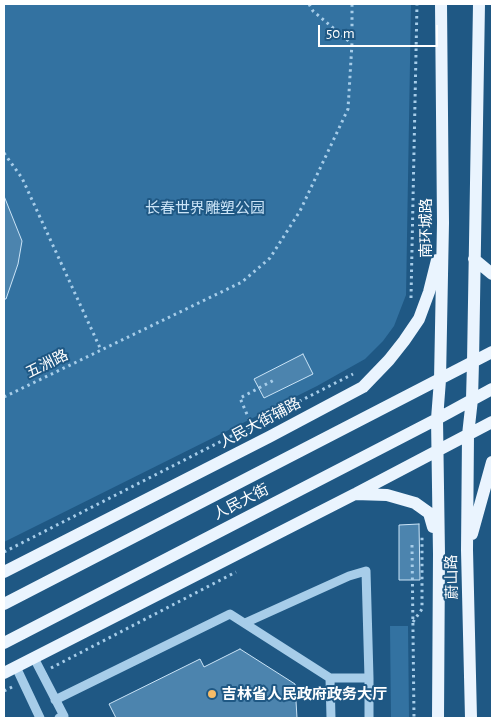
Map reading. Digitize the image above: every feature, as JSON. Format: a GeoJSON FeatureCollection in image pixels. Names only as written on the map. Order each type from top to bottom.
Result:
{"type":"FeatureCollection","features":[{"type":"Feature","properties":{"kind":"main road","name":"南环城路"},"geometry":{"type":"LineString","coordinates":[[437,451],[443,222],[441,4]]}},
{"type":"Feature","properties":{"kind":"main road"},"geometry":{"type":"LineString","coordinates":[[468,435],[472,399],[473,362],[479,4]]}},
{"type":"Feature","properties":{"kind":"main road","name":"人民大街辅路"},"geometry":{"type":"LineString","coordinates":[[4,572],[261,442],[363,387],[389,360],[419,319],[429,292],[438,256],[443,222]]}},
{"type":"Feature","properties":{"kind":"main road"},"geometry":{"type":"LineString","coordinates":[[474,259],[492,274]]}},
{"type":"Feature","properties":{"kind":"main road","name":"人民大街"},"geometry":{"type":"LineString","coordinates":[[4,604],[492,352]]}},
{"type":"Feature","properties":{"kind":"main road","name":"人民大街"},"geometry":{"type":"LineString","coordinates":[[4,643],[437,420],[492,389]]}},
{"type":"Feature","properties":{"kind":"main road"},"geometry":{"type":"LineString","coordinates":[[4,673],[492,422]]}},
{"type":"Feature","properties":{"kind":"main road","name":"蔚山路"},"geometry":{"type":"LineString","coordinates":[[468,435],[467,550],[471,718]]}},
{"type":"Feature","properties":{"kind":"main road","name":"蔚山路"},"geometry":{"type":"LineString","coordinates":[[437,451],[439,554],[438,718]]}},
{"type":"Feature","properties":{"kind":"main road"},"geometry":{"type":"LineString","coordinates":[[467,550],[492,462]]}},
{"type":"Feature","properties":{"kind":"main road"},"geometry":{"type":"LineString","coordinates":[[355,494],[387,495],[415,503],[429,513],[439,554]]}},
{"type":"Feature","properties":{"kind":"lane"},"geometry":{"type":"LineString","coordinates":[[245,624],[349,576],[366,571],[369,718]]}},
{"type":"Feature","properties":{"kind":"lane"},"geometry":{"type":"LineString","coordinates":[[55,700],[230,614],[330,678],[369,678]]}},
{"type":"Feature","properties":{"kind":"lane"},"geometry":{"type":"LineString","coordinates":[[34,658],[64,716],[59,718]]}},
{"type":"Feature","properties":{"kind":"lane"},"geometry":{"type":"LineString","coordinates":[[16,667],[40,718]]}},
{"type":"Feature","properties":{"kind":"lane"},"geometry":{"type":"LineString","coordinates":[[330,678],[331,718]]}},
{"type":"Feature","properties":{"kind":"path"},"geometry":{"type":"LineString","coordinates":[[309,4],[313,11],[352,43]]}},
{"type":"Feature","properties":{"kind":"path","name":"五洲路"},"geometry":{"type":"LineString","coordinates":[[4,398],[242,282],[270,258],[300,211],[348,109],[352,4]]}},
{"type":"Feature","properties":{"kind":"path"},"geometry":{"type":"LineString","coordinates":[[409,304],[411,296],[417,4]]}},
{"type":"Feature","properties":{"kind":"path"},"geometry":{"type":"LineString","coordinates":[[4,153],[22,178],[101,350]]}},
{"type":"Feature","properties":{"kind":"path"},"geometry":{"type":"LineString","coordinates":[[4,552],[358,371]]}},
{"type":"Feature","properties":{"kind":"path"},"geometry":{"type":"LineString","coordinates":[[252,426],[240,398],[276,379]]}},
{"type":"Feature","properties":{"kind":"path"},"geometry":{"type":"LineString","coordinates":[[413,622],[422,609],[422,534]]}},
{"type":"Feature","properties":{"kind":"path"},"geometry":{"type":"LineString","coordinates":[[412,545],[414,718]]}},
{"type":"Feature","properties":{"kind":"path"},"geometry":{"type":"LineString","coordinates":[[41,672],[240,570]]}},
{"type":"Feature","properties":{"kind":"path"},"geometry":{"type":"LineString","coordinates":[[4,691],[23,682]]}},
{"type":"Feature","properties":{"kind":"green space","name":"长春世界雕塑公园"},"geometry":{"type":"Polygon","coordinates":[[[4,4],[411,4],[406,295],[394,326],[383,341],[365,359],[317,386],[4,542],[4,4]]]}},
{"type":"Feature","properties":{"kind":"green space"},"geometry":{"type":"Polygon","coordinates":[[[390,626],[408,626],[409,718],[391,718],[390,626]]]}},
{"type":"Feature","properties":{"kind":"building"},"geometry":{"type":"Polygon","coordinates":[[[4,196],[22,241],[18,264],[6,299],[4,299],[4,196]]]}},
{"type":"Feature","properties":{"kind":"building"},"geometry":{"type":"Polygon","coordinates":[[[303,354],[313,374],[264,398],[254,379],[303,354]]]}},
{"type":"Feature","properties":{"kind":"building"},"geometry":{"type":"Polygon","coordinates":[[[419,524],[420,580],[399,580],[399,525],[419,524]]]}},
{"type":"Feature","properties":{"kind":"building","name":"吉林省人民政府政务大厅"},"geometry":{"type":"Polygon","coordinates":[[[240,649],[295,684],[297,718],[116,718],[109,704],[200,659],[204,667],[240,649]]]}},
{"type":"Feature","properties":{"kind":"place","name":"吉林省人民政府政务大厅"},"geometry":{"type":"Point","coordinates":[212,694]}}]}
